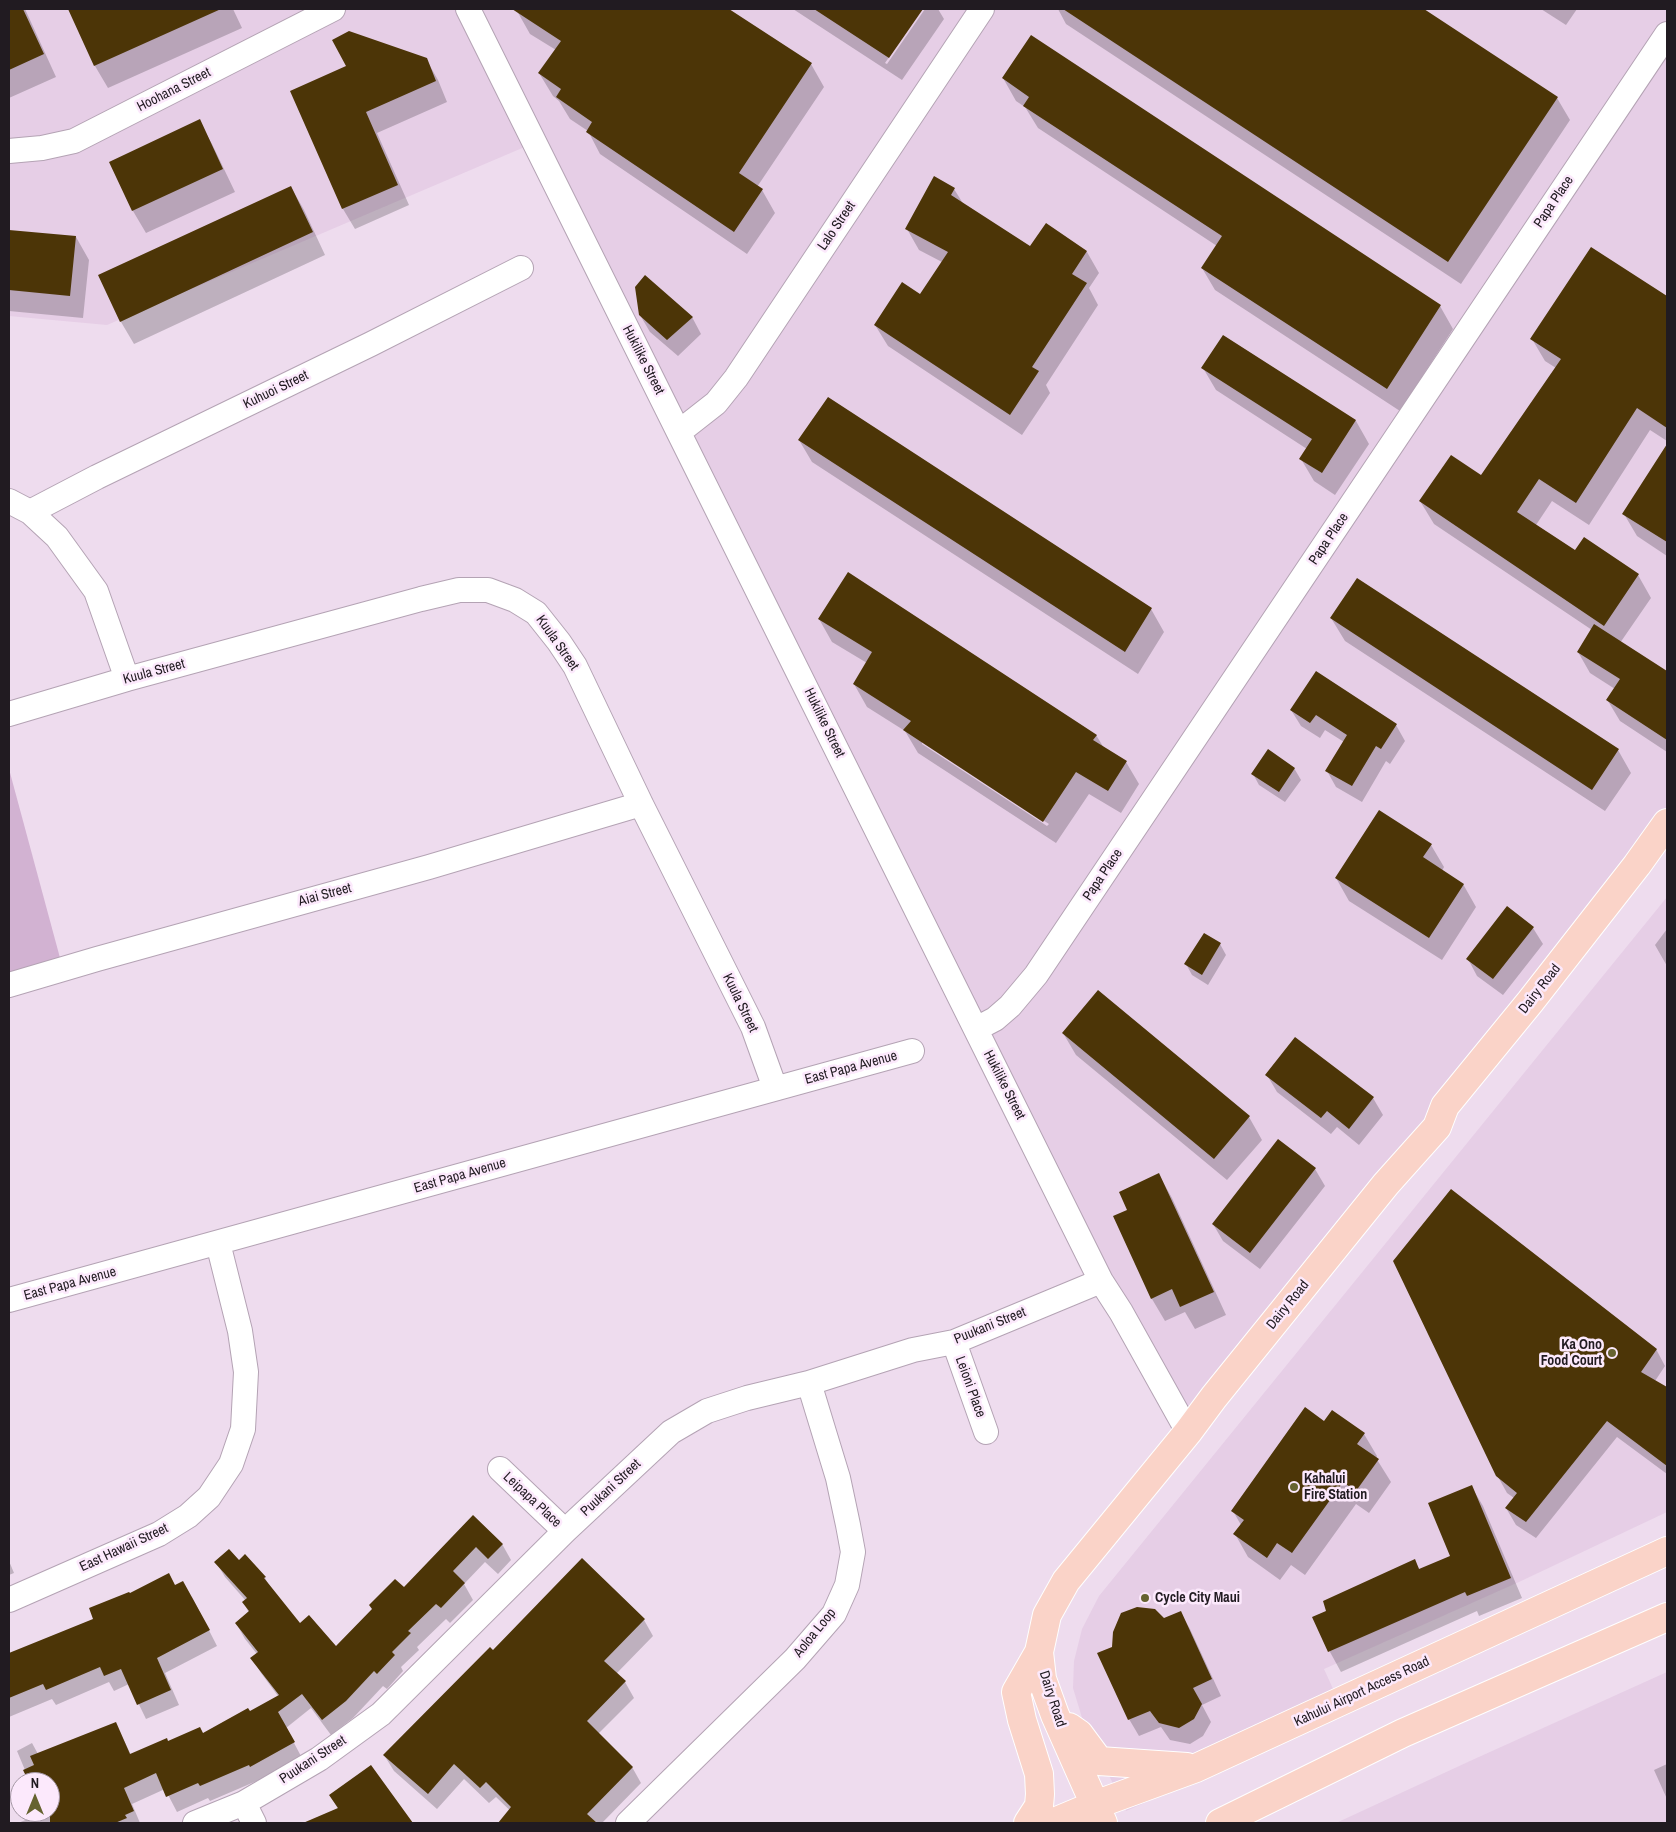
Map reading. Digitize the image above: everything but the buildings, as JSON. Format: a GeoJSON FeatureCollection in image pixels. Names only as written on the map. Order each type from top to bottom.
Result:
{"type":"FeatureCollection","features":[{"type":"Feature","properties":{"kind":"main road","name":"Dairy Road"},"geometry":{"type":"LineString","coordinates":[[1099,1814],[1055,1715],[1042,1679],[1039,1652],[1046,1615],[1066,1580],[1188,1432],[1214,1397],[1380,1192],[1437,1127],[1445,1106],[1530,1002],[1637,865],[1667,823]]}},
{"type":"Feature","properties":{"kind":"main road","name":"Kahului Airport Access Road"},"geometry":{"type":"LineString","coordinates":[[1052,1823],[1099,1814],[1667,1551]]}},
{"type":"Feature","properties":{"kind":"main road"},"geometry":{"type":"LineString","coordinates":[[1220,1823],[1403,1732],[1667,1617]]}},
{"type":"Feature","properties":{"kind":"main road"},"geometry":{"type":"LineString","coordinates":[[1028,1823],[1038,1806],[1040,1794],[1039,1774],[1022,1720],[1016,1692],[1039,1652]]}},
{"type":"Feature","properties":{"kind":"main road"},"geometry":{"type":"LineString","coordinates":[[1055,1715],[1078,1734],[1098,1761],[1196,1768]]}},
{"type":"Feature","properties":{"kind":"street","name":"Hoohana Street"},"geometry":{"type":"LineString","coordinates":[[9,151],[42,148],[74,141],[333,9]]}},
{"type":"Feature","properties":{"kind":"street","name":"Hukilike Street"},"geometry":{"type":"LineString","coordinates":[[468,9],[1101,1281],[1121,1312],[1188,1432]]}},
{"type":"Feature","properties":{"kind":"street","name":"Lalo Street"},"geometry":{"type":"LineString","coordinates":[[679,432],[716,403],[736,378],[982,9]]}},
{"type":"Feature","properties":{"kind":"street","name":"Papa Place"},"geometry":{"type":"LineString","coordinates":[[976,1029],[995,1018],[1010,1006],[1036,975],[1667,34]]}},
{"type":"Feature","properties":{"kind":"street","name":"Kuhuoi Street"},"geometry":{"type":"LineString","coordinates":[[30,512],[521,268]]}},
{"type":"Feature","properties":{"kind":"street"},"geometry":{"type":"LineString","coordinates":[[9,501],[30,512],[57,537],[96,591],[127,679]]}},
{"type":"Feature","properties":{"kind":"street","name":"Kuula Street"},"geometry":{"type":"LineString","coordinates":[[9,714],[127,679],[459,590],[488,590],[515,600],[536,613],[575,666],[752,1027],[775,1088]]}},
{"type":"Feature","properties":{"kind":"street","name":"Aiai Street"},"geometry":{"type":"LineString","coordinates":[[9,985],[641,804]]}},
{"type":"Feature","properties":{"kind":"street","name":"East Papa Avenue"},"geometry":{"type":"LineString","coordinates":[[9,1300],[912,1051]]}},
{"type":"Feature","properties":{"kind":"street","name":"East Hawaii Street"},"geometry":{"type":"LineString","coordinates":[[9,1600],[159,1534],[188,1516],[209,1497],[231,1464],[243,1429],[246,1372],[240,1331],[218,1243]]}},
{"type":"Feature","properties":{"kind":"street","name":"Puukani Street"},"geometry":{"type":"LineString","coordinates":[[195,1823],[249,1813],[381,1714],[565,1531],[671,1432],[707,1411],[747,1398],[809,1383],[913,1350],[954,1342],[1101,1281]]}},
{"type":"Feature","properties":{"kind":"street","name":"Leioni Place"},"geometry":{"type":"LineString","coordinates":[[954,1342],[986,1432]]}},
{"type":"Feature","properties":{"kind":"street","name":"Aoloa Loop"},"geometry":{"type":"LineString","coordinates":[[628,1823],[795,1660],[834,1614],[847,1585],[853,1552],[848,1525],[838,1478],[809,1383]]}},
{"type":"Feature","properties":{"kind":"street","name":"Leipapa Place"},"geometry":{"type":"LineString","coordinates":[[500,1469],[565,1531]]}},
{"type":"Feature","properties":{"kind":"shaded area"},"geometry":{"type":"Polygon","coordinates":[[[9,9],[1667,9],[1667,823],[1188,1432],[534,143],[107,325],[9,316],[9,9]]]}},
{"type":"Feature","properties":{"kind":"shaded area"},"geometry":{"type":"Polygon","coordinates":[[[9,769],[63,969],[9,985],[9,769]]]}},
{"type":"Feature","properties":{"kind":"shaded area"},"geometry":{"type":"Polygon","coordinates":[[[1667,897],[1667,1512],[1519,1582],[1324,1669],[1345,1715],[1126,1811],[1083,1721],[1073,1688],[1074,1661],[1082,1629],[1099,1596],[1667,897]]]}},
{"type":"Feature","properties":{"kind":"shaded area"},"geometry":{"type":"Polygon","coordinates":[[[1667,1672],[1667,1823],[1336,1823],[1470,1761],[1667,1672]]]}},
{"type":"Feature","properties":{"kind":"place","name":"Ka Ono Food Court"},"geometry":{"type":"Point","coordinates":[1612,1353]}},
{"type":"Feature","properties":{"kind":"place","name":"Kahalui Fire Station"},"geometry":{"type":"Point","coordinates":[1294,1487]}},
{"type":"Feature","properties":{"kind":"place","name":"Cycle City Maui"},"geometry":{"type":"Point","coordinates":[1145,1598]}}]}
